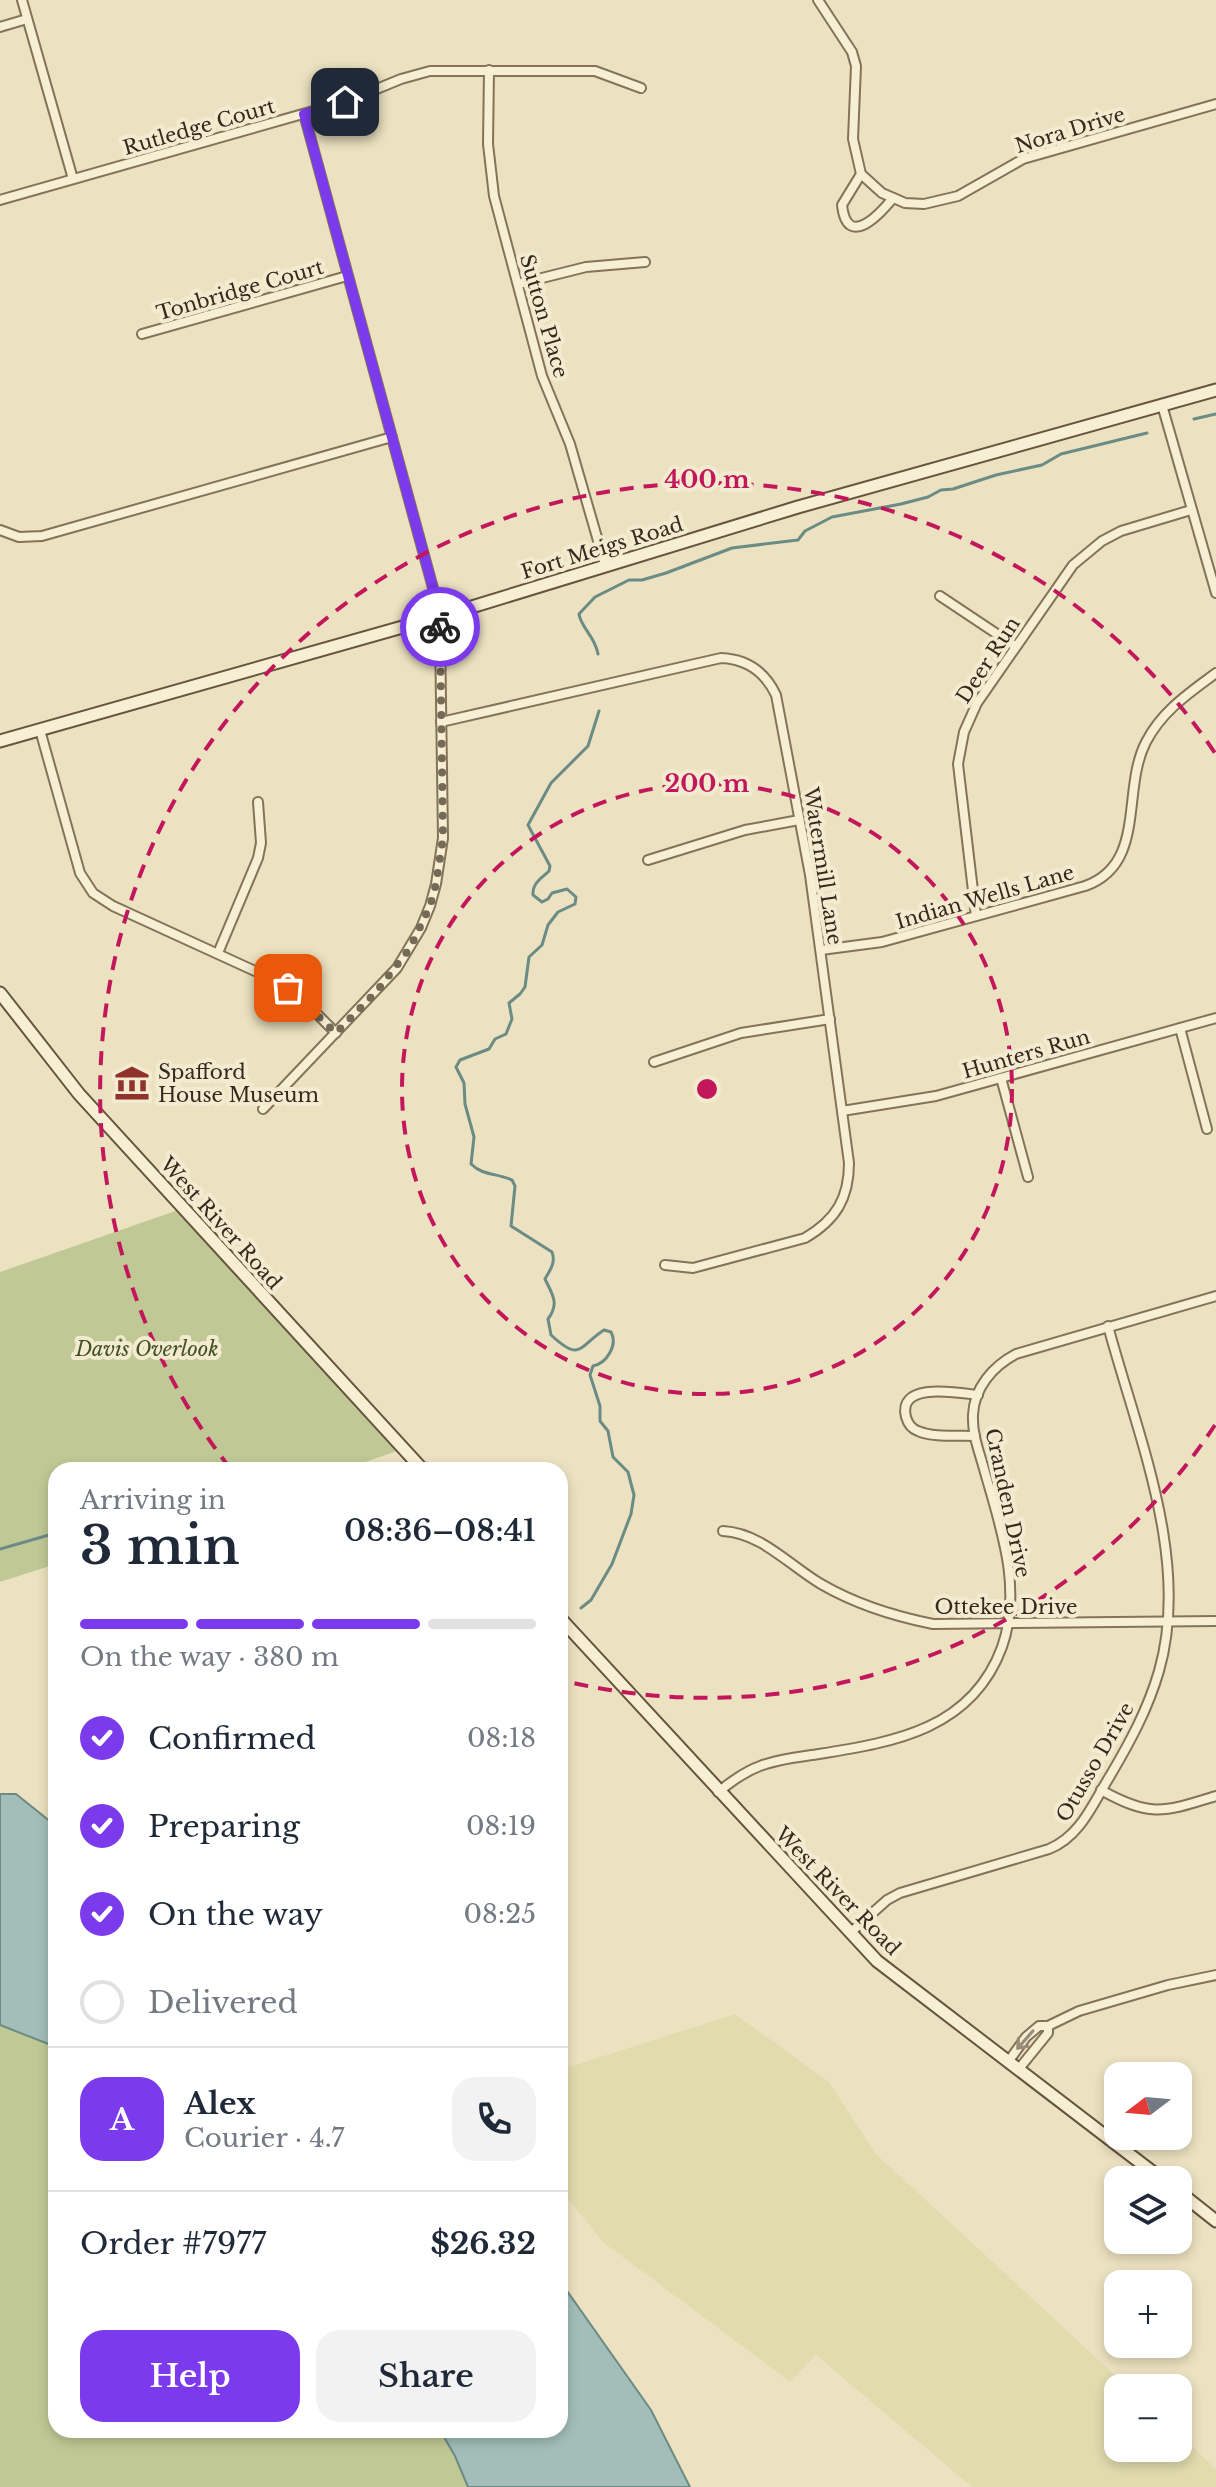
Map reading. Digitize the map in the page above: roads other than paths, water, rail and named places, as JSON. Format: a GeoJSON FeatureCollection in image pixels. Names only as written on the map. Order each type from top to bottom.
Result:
{"type":"FeatureCollection","features":[{"type":"Feature","properties":{"kind":"main road","name":"Fort Meigs Road"},"geometry":{"type":"LineString","coordinates":[[0,741],[440,617],[798,507],[1216,390]]}},
{"type":"Feature","properties":{"kind":"main road","name":"West River Road"},"geometry":{"type":"LineString","coordinates":[[0,993],[79,1094],[416,1462]]}},
{"type":"Feature","properties":{"kind":"main road","name":"West River Road"},"geometry":{"type":"LineString","coordinates":[[568,1627],[877,1961],[1145,2166]]}},
{"type":"Feature","properties":{"kind":"main road"},"geometry":{"type":"LineString","coordinates":[[1192,2202],[1216,2221]]}},
{"type":"Feature","properties":{"kind":"street"},"geometry":{"type":"LineString","coordinates":[[22,0],[73,179]]}},
{"type":"Feature","properties":{"kind":"street"},"geometry":{"type":"LineString","coordinates":[[818,0],[852,52],[856,66],[853,139],[861,174],[870,184],[893,198],[863,226],[850,224],[842,205],[861,174]]}},
{"type":"Feature","properties":{"kind":"street"},"geometry":{"type":"LineString","coordinates":[[0,27],[27,19]]}},
{"type":"Feature","properties":{"kind":"street","name":"Rutledge Court"},"geometry":{"type":"LineString","coordinates":[[0,200],[304,114],[367,94],[415,74],[445,70],[595,71],[641,88]]}},
{"type":"Feature","properties":{"kind":"street","name":"Sutton Place"},"geometry":{"type":"LineString","coordinates":[[489,70],[489,167],[542,376],[570,444],[605,565]]}},
{"type":"Feature","properties":{"kind":"street","name":"Nora Drive"},"geometry":{"type":"LineString","coordinates":[[893,198],[905,203],[940,202],[958,196],[1023,159],[1216,104]]}},
{"type":"Feature","properties":{"kind":"street"},"geometry":{"type":"LineString","coordinates":[[263,1109],[397,968],[430,906],[443,838],[440,617],[304,114]]}},
{"type":"Feature","properties":{"kind":"street"},"geometry":{"type":"LineString","coordinates":[[518,284],[586,267],[645,262]]}},
{"type":"Feature","properties":{"kind":"street","name":"Tonbridge Court"},"geometry":{"type":"LineString","coordinates":[[142,334],[347,276]]}},
{"type":"Feature","properties":{"kind":"street"},"geometry":{"type":"LineString","coordinates":[[1162,405],[1216,593]]}},
{"type":"Feature","properties":{"kind":"street"},"geometry":{"type":"LineString","coordinates":[[0,530],[19,537],[42,536],[392,437]]}},
{"type":"Feature","properties":{"kind":"street","name":"Deer Run"},"geometry":{"type":"LineString","coordinates":[[976,916],[958,764],[970,717],[1058,583],[1084,555],[1121,531],[1191,510]]}},
{"type":"Feature","properties":{"kind":"street"},"geometry":{"type":"LineString","coordinates":[[940,596],[1015,646]]}},
{"type":"Feature","properties":{"kind":"street","name":"Watermill Lane"},"geometry":{"type":"LineString","coordinates":[[441,722],[705,660],[737,659],[751,665],[764,675],[776,695],[821,950],[849,1163],[848,1186],[840,1208],[805,1238],[693,1268],[665,1265]]}},
{"type":"Feature","properties":{"kind":"street","name":"Indian Wells Lane"},"geometry":{"type":"LineString","coordinates":[[821,950],[882,942],[1085,886],[1100,879],[1122,856],[1127,841],[1136,772],[1146,743],[1173,706],[1216,673]]}},
{"type":"Feature","properties":{"kind":"street"},"geometry":{"type":"LineString","coordinates":[[40,730],[75,858],[88,887],[113,906],[288,988],[336,1033]]}},
{"type":"Feature","properties":{"kind":"street"},"geometry":{"type":"LineString","coordinates":[[218,953],[258,858],[261,843],[258,802]]}},
{"type":"Feature","properties":{"kind":"street"},"geometry":{"type":"LineString","coordinates":[[648,860],[715,838],[799,820]]}},
{"type":"Feature","properties":{"kind":"street","name":"Hunters Run"},"geometry":{"type":"LineString","coordinates":[[842,1111],[936,1096],[1216,1018]]}},
{"type":"Feature","properties":{"kind":"street"},"geometry":{"type":"LineString","coordinates":[[654,1062],[741,1033],[830,1019]]}},
{"type":"Feature","properties":{"kind":"street"},"geometry":{"type":"LineString","coordinates":[[1180,1028],[1207,1129]]}},
{"type":"Feature","properties":{"kind":"street"},"geometry":{"type":"LineString","coordinates":[[1001,1078],[1028,1177]]}},
{"type":"Feature","properties":{"kind":"street"},"geometry":{"type":"LineString","coordinates":[[975,1436],[918,1431],[907,1422],[905,1413],[908,1402],[920,1393],[935,1391],[978,1395],[990,1373],[1016,1354],[1216,1296]]}},
{"type":"Feature","properties":{"kind":"street","name":"Otusso Drive"},"geometry":{"type":"LineString","coordinates":[[850,1933],[887,1900],[900,1893],[1057,1846],[1076,1831],[1127,1747],[1150,1698],[1160,1669],[1168,1622],[1169,1570],[1165,1539],[1108,1326]]}},
{"type":"Feature","properties":{"kind":"street","name":"Cranden Drive"},"geometry":{"type":"LineString","coordinates":[[718,1792],[762,1765],[898,1739],[932,1725],[962,1704],[982,1683],[1000,1651],[1011,1600],[1008,1562],[975,1436],[973,1418],[978,1395]]}},
{"type":"Feature","properties":{"kind":"street","name":"Ottekee Drive"},"geometry":{"type":"LineString","coordinates":[[723,1531],[750,1537],[819,1583],[873,1609],[933,1624],[1216,1621]]}},
{"type":"Feature","properties":{"kind":"street"},"geometry":{"type":"LineString","coordinates":[[1101,1790],[1131,1805],[1155,1811],[1170,1810],[1216,1796]]}},
{"type":"Feature","properties":{"kind":"street"},"geometry":{"type":"LineString","coordinates":[[1013,2066],[1048,2033],[1048,2026],[1079,2011],[1168,1985],[1216,1975]]}},
{"type":"Feature","properties":{"kind":"water"},"geometry":{"type":"Polygon","coordinates":[[[0,1794],[16,1794],[48,1820],[48,2044],[0,2025],[0,1794]]]}},
{"type":"Feature","properties":{"kind":"water"},"geometry":{"type":"Polygon","coordinates":[[[568,2292],[651,2410],[690,2487],[468,2487],[445,2438],[568,2438],[568,2292]]]}},
{"type":"Feature","properties":{"kind":"waterway"},"geometry":{"type":"LineString","coordinates":[[1194,419],[1216,414]]}},
{"type":"Feature","properties":{"kind":"waterway"},"geometry":{"type":"LineString","coordinates":[[598,654],[579,614],[595,597],[629,580],[642,580],[666,573],[732,548],[798,540],[805,531],[832,517],[928,497],[941,490],[1042,465],[1061,454],[1147,433]]}},
{"type":"Feature","properties":{"kind":"waterway"},"geometry":{"type":"LineString","coordinates":[[581,1608],[591,1600],[612,1564],[631,1514],[634,1495],[628,1472],[613,1457],[608,1431],[600,1421],[600,1406],[590,1375],[593,1366],[610,1353],[613,1337],[611,1332],[604,1330],[574,1350],[551,1335],[548,1319],[554,1303],[545,1279],[553,1263],[552,1252],[511,1226],[515,1186],[512,1180],[480,1171],[471,1164],[474,1137],[465,1104],[464,1083],[456,1067],[460,1060],[489,1049],[495,1039],[506,1034],[512,1019],[509,1003],[525,987],[529,957],[542,945],[548,925],[558,912],[575,904],[576,897],[567,889],[552,893],[542,902],[533,895],[536,884],[550,866],[528,825],[551,783],[588,746],[599,711]]}},
{"type":"Feature","properties":{"kind":"waterway"},"geometry":{"type":"LineString","coordinates":[[0,1549],[48,1535]]}},
{"type":"Feature","properties":{"kind":"place","name":"Spafford House Museum"},"geometry":{"type":"Point","coordinates":[132,1083]}},
{"type":"Feature","properties":{"kind":"park label","name":"Davis Overlook"},"geometry":{"type":"Point","coordinates":[147,1349]}}]}
